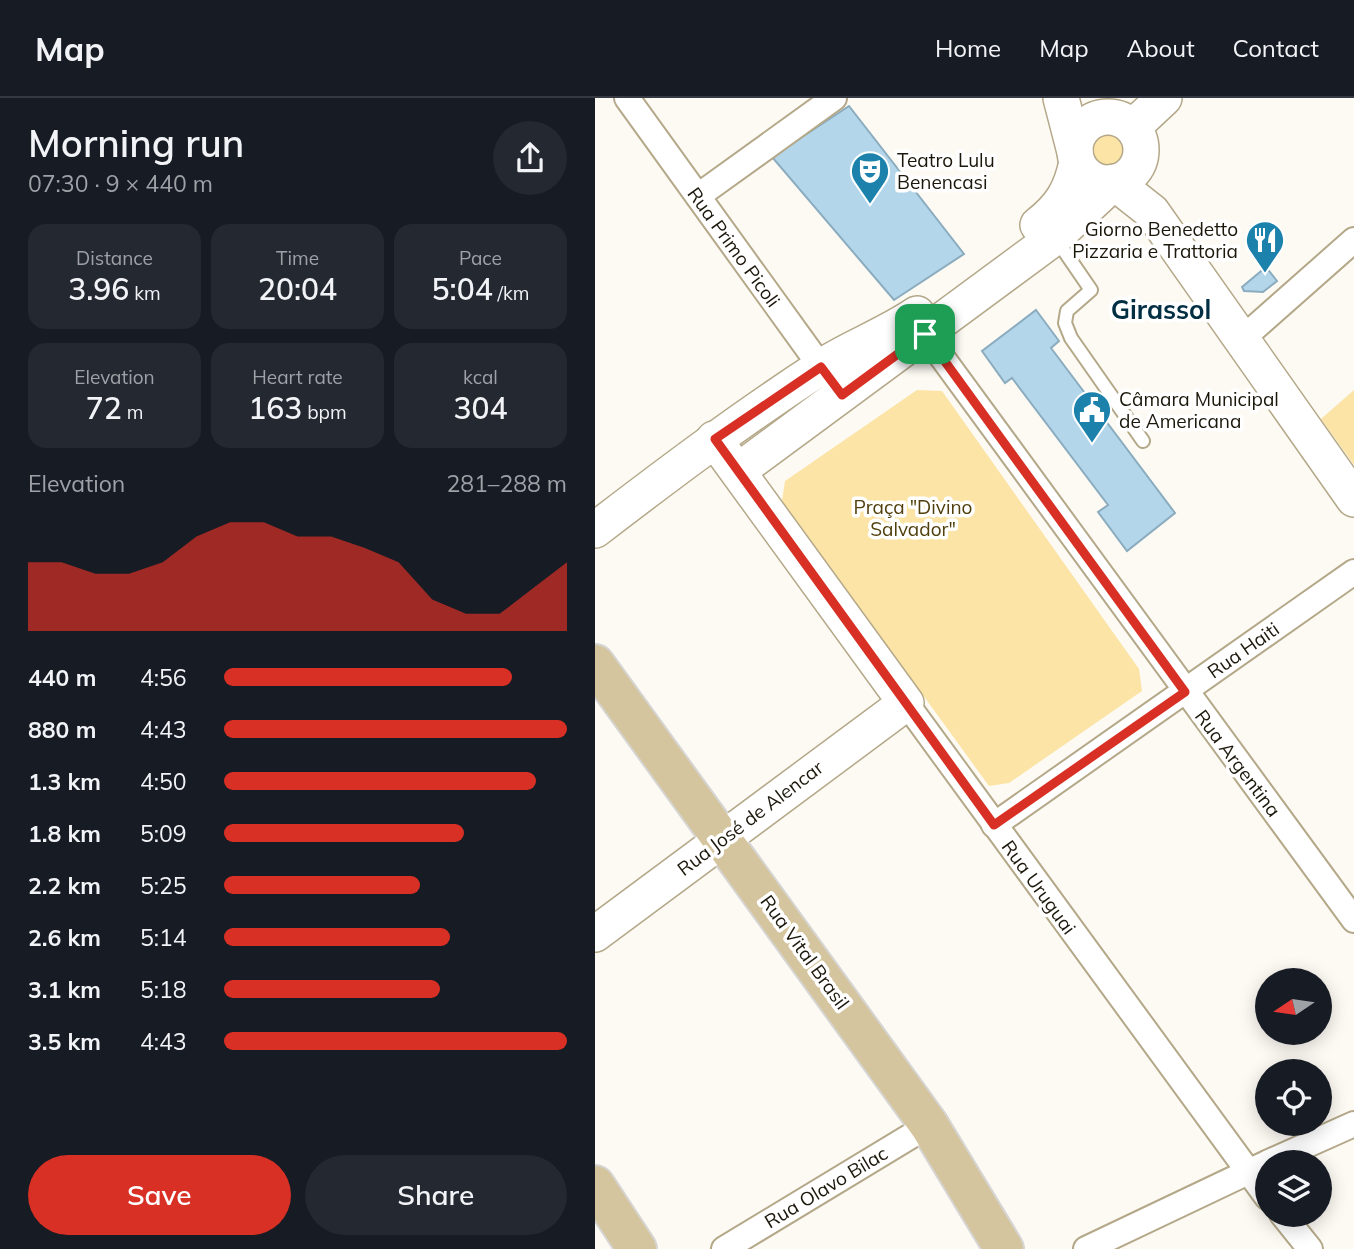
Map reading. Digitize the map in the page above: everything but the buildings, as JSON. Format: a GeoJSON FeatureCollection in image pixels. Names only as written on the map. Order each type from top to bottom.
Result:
{"type":"FeatureCollection","features":[{"type":"Feature","properties":{"kind":"main road"},"geometry":{"type":"LineString","coordinates":[[1061,98],[1076,157],[1089,177],[1114,183],[1152,212],[1354,499]]}},
{"type":"Feature","properties":{"kind":"main road"},"geometry":{"type":"LineString","coordinates":[[1075,98],[1130,133],[1152,212]]}},
{"type":"Feature","properties":{"kind":"main road"},"geometry":{"type":"LineString","coordinates":[[738,471],[1055,237],[1114,183],[1129,176],[1130,133],[1164,98]]}},
{"type":"Feature","properties":{"kind":"main road"},"geometry":{"type":"LineString","coordinates":[[595,530],[715,439],[821,367],[905,322],[1058,209],[1068,194],[1080,132],[1086,124],[1095,119],[1130,133]]}},
{"type":"Feature","properties":{"kind":"main road","name":"Rua Uruguai"},"geometry":{"type":"LineString","coordinates":[[715,439],[906,703]]}},
{"type":"Feature","properties":{"kind":"main road","name":"Rua Vital Brasil"},"geometry":{"type":"LineString","coordinates":[[595,664],[929,1125],[1004,1249]]}},
{"type":"Feature","properties":{"kind":"main road","name":"Rua José de Alencar"},"geometry":{"type":"LineString","coordinates":[[595,934],[906,703]]}},
{"type":"Feature","properties":{"kind":"main road"},"geometry":{"type":"LineString","coordinates":[[595,1185],[637,1249]]}},
{"type":"Feature","properties":{"kind":"street","name":"Rua Primo Picoli"},"geometry":{"type":"LineString","coordinates":[[627,98],[842,395]]}},
{"type":"Feature","properties":{"kind":"street"},"geometry":{"type":"LineString","coordinates":[[698,196],[834,98]]}},
{"type":"Feature","properties":{"kind":"street"},"geometry":{"type":"LineString","coordinates":[[1242,339],[1354,240]]}},
{"type":"Feature","properties":{"kind":"street","name":"Rua Argentina"},"geometry":{"type":"LineString","coordinates":[[925,334],[1354,920]]}},
{"type":"Feature","properties":{"kind":"street","name":"Rua Haiti"},"geometry":{"type":"LineString","coordinates":[[994,825],[1354,572]]}},
{"type":"Feature","properties":{"kind":"street","name":"Rua Uruguai"},"geometry":{"type":"LineString","coordinates":[[906,703],[994,825],[1255,1158]]}},
{"type":"Feature","properties":{"kind":"street"},"geometry":{"type":"LineString","coordinates":[[1296,1150],[1354,1124]]}},
{"type":"Feature","properties":{"kind":"street","name":"Rua Olavo Bilac"},"geometry":{"type":"LineString","coordinates":[[724,1249],[929,1125]]}},
{"type":"Feature","properties":{"kind":"street"},"geometry":{"type":"LineString","coordinates":[[1086,1249],[1255,1169]]}},
{"type":"Feature","properties":{"kind":"street"},"geometry":{"type":"LineString","coordinates":[[1292,1227],[1310,1249]]}},
{"type":"Feature","properties":{"kind":"lane"},"geometry":{"type":"LineString","coordinates":[[1055,237],[1091,290],[1066,311],[1065,323],[1071,338],[1143,441]]}},
{"type":"Feature","properties":{"kind":"green space"},"geometry":{"type":"Polygon","coordinates":[[[1108,130],[1122,135],[1127,149],[1122,163],[1108,168],[1094,163],[1089,149],[1094,135],[1108,130]]]}},
{"type":"Feature","properties":{"kind":"green space","name":"Praça \"Divino Salvador\""},"geometry":{"type":"Polygon","coordinates":[[[917,390],[942,391],[1139,669],[1142,691],[1009,783],[989,786],[782,501],[785,481],[917,390]]]}},
{"type":"Feature","properties":{"kind":"green space"},"geometry":{"type":"Polygon","coordinates":[[[1354,390],[1354,465],[1321,419],[1354,390]]]}},
{"type":"Feature","properties":{"kind":"place","name":"Teatro Lulu Benencasi"},"geometry":{"type":"Point","coordinates":[870,205]}},
{"type":"Feature","properties":{"kind":"place","name":"Giorno Benedetto Pizzaria e Trattoria"},"geometry":{"type":"Point","coordinates":[1265,274]}},
{"type":"Feature","properties":{"kind":"place","name":"Câmara Municipal de Americana"},"geometry":{"type":"Point","coordinates":[1092,444]}},
{"type":"Feature","properties":{"kind":"district","name":"Girassol"},"geometry":{"type":"Point","coordinates":[1161,310]}},
{"type":"Feature","properties":{"kind":"route"},"geometry":{"type":"LineString","coordinates":[[925,334],[1185,692],[994,825],[715,439],[821,367],[842,395],[925,334]]}}]}
